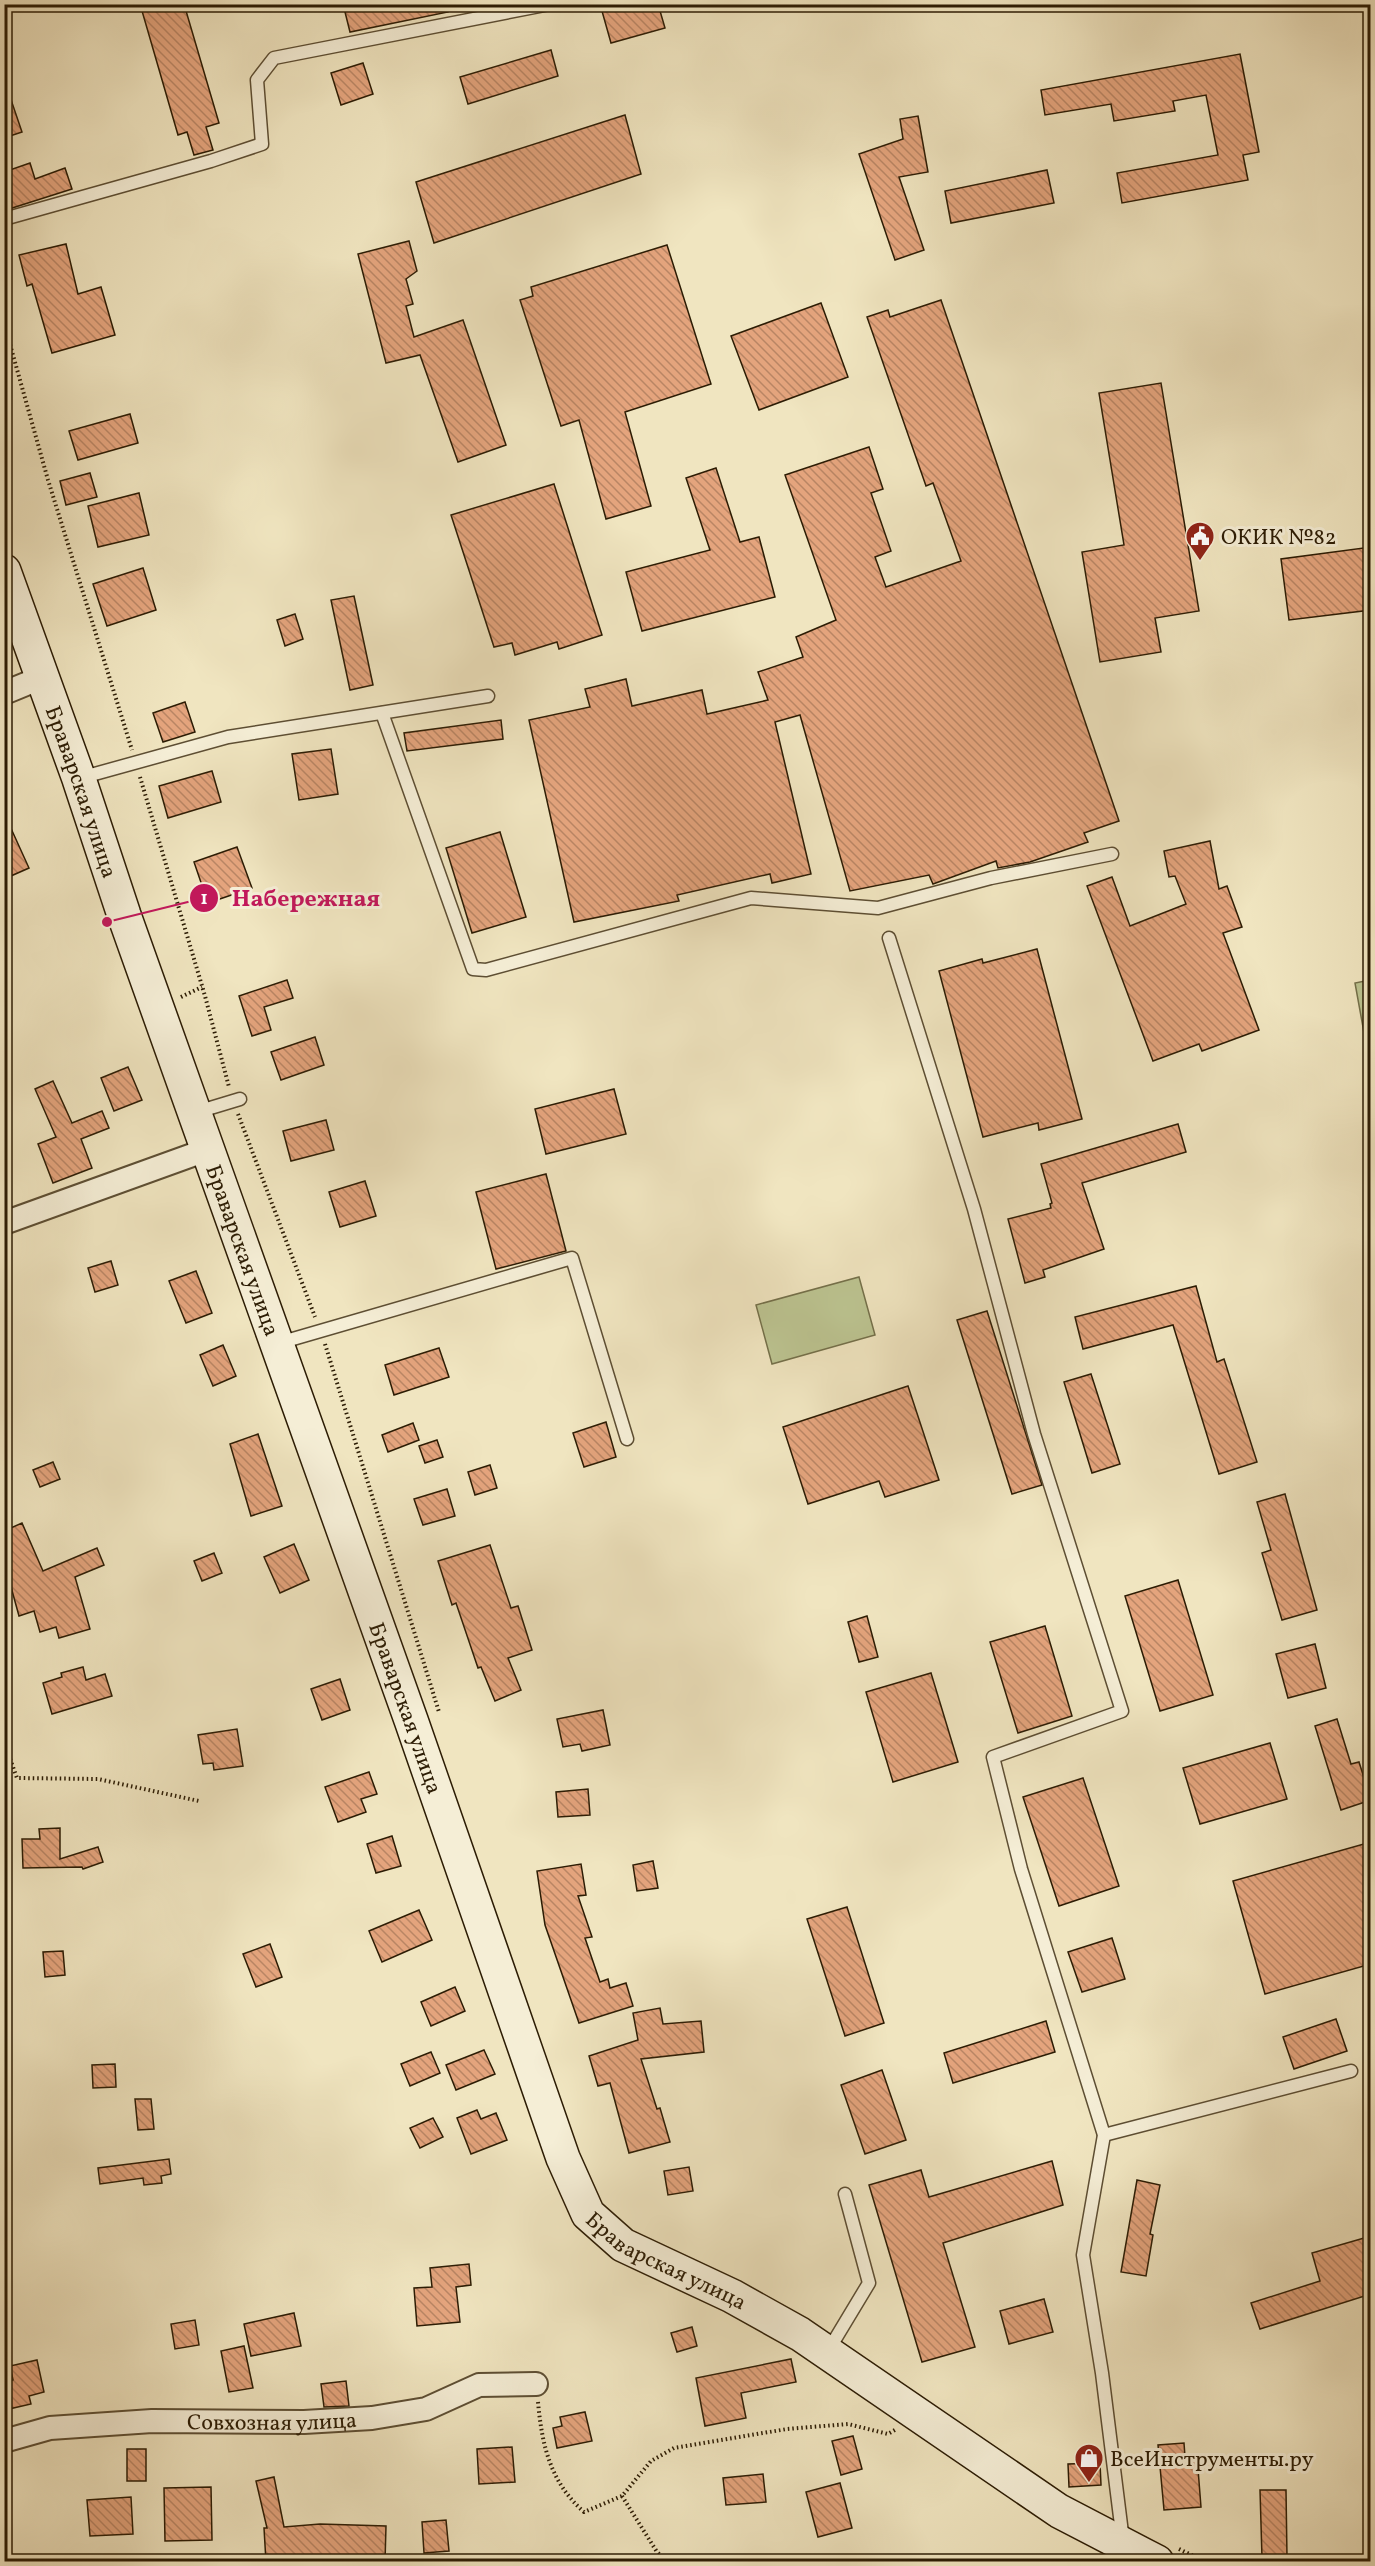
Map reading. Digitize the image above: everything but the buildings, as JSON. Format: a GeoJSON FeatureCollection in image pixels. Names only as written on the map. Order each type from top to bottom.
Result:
{"type":"FeatureCollection","features":[{"type":"Feature","properties":{"kind":"main road","name":"Браварская улица"},"geometry":{"type":"LineString","coordinates":[[4,571],[563,2158],[588,2214],[623,2246],[732,2296],[827,2352],[921,2418],[1125,2554],[1157,2562]]}},
{"type":"Feature","properties":{"kind":"street"},"geometry":{"type":"LineString","coordinates":[[4,693],[43,677]]}},
{"type":"Feature","properties":{"kind":"street"},"geometry":{"type":"LineString","coordinates":[[4,1223],[209,1149]]}},
{"type":"Feature","properties":{"kind":"street","name":"Совхозная улица"},"geometry":{"type":"LineString","coordinates":[[4,2441],[50,2427],[152,2421],[304,2422],[372,2418],[426,2409],[479,2385],[536,2384]]}},
{"type":"Feature","properties":{"kind":"lane"},"geometry":{"type":"LineString","coordinates":[[4,219],[212,161],[262,144],[257,80],[274,58],[550,4]]}},
{"type":"Feature","properties":{"kind":"lane"},"geometry":{"type":"LineString","coordinates":[[79,779],[135,761],[228,737],[488,696]]}},
{"type":"Feature","properties":{"kind":"lane"},"geometry":{"type":"LineString","coordinates":[[382,713],[473,969],[486,970],[751,898],[878,908],[991,878],[1112,854]]}},
{"type":"Feature","properties":{"kind":"lane"},"geometry":{"type":"LineString","coordinates":[[889,938],[974,1209],[1034,1434],[1122,1711],[993,1757],[1021,1869],[1104,2135],[1083,2255],[1102,2373],[1125,2554]]}},
{"type":"Feature","properties":{"kind":"lane"},"geometry":{"type":"LineString","coordinates":[[195,1112],[236,1099]]}},
{"type":"Feature","properties":{"kind":"lane"},"geometry":{"type":"LineString","coordinates":[[278,1344],[572,1258],[627,1439]]}},
{"type":"Feature","properties":{"kind":"lane"},"geometry":{"type":"LineString","coordinates":[[1104,2135],[1351,2071]]}},
{"type":"Feature","properties":{"kind":"lane"},"geometry":{"type":"LineString","coordinates":[[827,2352],[869,2283],[845,2194]]}},
{"type":"Feature","properties":{"kind":"path"},"geometry":{"type":"LineString","coordinates":[[4,323],[48,480],[236,1099],[321,1332],[441,1719]]}},
{"type":"Feature","properties":{"kind":"path"},"geometry":{"type":"LineString","coordinates":[[180,997],[202,987]]}},
{"type":"Feature","properties":{"kind":"path"},"geometry":{"type":"LineString","coordinates":[[4,1742],[17,1778],[98,1779],[199,1801]]}},
{"type":"Feature","properties":{"kind":"path"},"geometry":{"type":"LineString","coordinates":[[536,2384],[541,2435],[549,2464],[572,2502],[584,2512],[622,2496],[651,2461],[674,2448],[787,2429],[848,2424],[888,2434],[921,2418]]}},
{"type":"Feature","properties":{"kind":"path"},"geometry":{"type":"LineString","coordinates":[[622,2496],[657,2552],[668,2562]]}},
{"type":"Feature","properties":{"kind":"green space"},"geometry":{"type":"Polygon","coordinates":[[[1370,980],[1370,1066],[1355,983],[1370,980]]]}},
{"type":"Feature","properties":{"kind":"green space"},"geometry":{"type":"Polygon","coordinates":[[[859,1277],[875,1335],[772,1364],[756,1305],[859,1277]]]}},
{"type":"Feature","properties":{"kind":"place","name":"ОКИК №82"},"geometry":{"type":"Point","coordinates":[1200,562]}},
{"type":"Feature","properties":{"kind":"place","name":"Набережная"},"geometry":{"type":"Point","coordinates":[107,922]}},
{"type":"Feature","properties":{"kind":"place","name":"ВсеИнструменты.ру"},"geometry":{"type":"Point","coordinates":[1089,2484]}}]}
